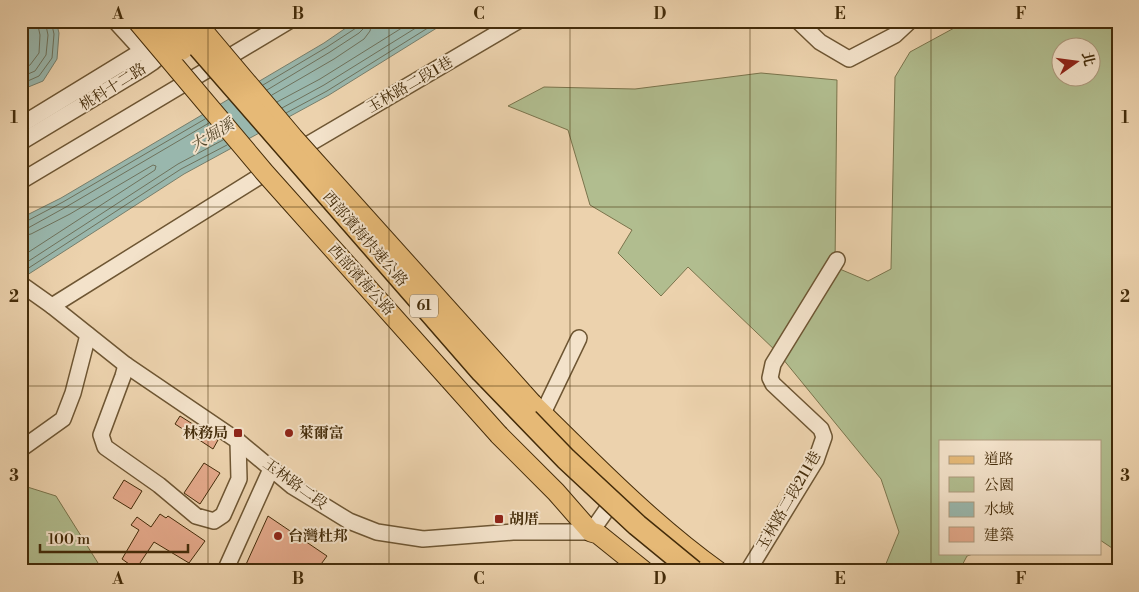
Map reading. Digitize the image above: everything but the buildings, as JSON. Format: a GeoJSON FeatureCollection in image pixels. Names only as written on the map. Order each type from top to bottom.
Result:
{"type":"FeatureCollection","features":[{"type":"Feature","properties":{"kind":"highway","name":"西部濱海快速公路"},"geometry":{"type":"LineString","coordinates":[[157,21],[470,381],[626,536],[670,571]]}},
{"type":"Feature","properties":{"kind":"highway","name":"西部濱海快速公路"},"geometry":{"type":"LineString","coordinates":[[178,21],[482,372],[566,459],[637,526],[693,571]]}},
{"type":"Feature","properties":{"kind":"main road","name":"西部濱海公路"},"geometry":{"type":"LineString","coordinates":[[137,21],[265,173],[499,435],[556,492],[592,532]]}},
{"type":"Feature","properties":{"kind":"main road","name":"61"},"geometry":{"type":"LineString","coordinates":[[196,21],[302,148],[544,414],[621,490],[718,571]]}},
{"type":"Feature","properties":{"kind":"main road","name":"61"},"geometry":{"type":"LineString","coordinates":[[592,532],[598,534],[644,571]]}},
{"type":"Feature","properties":{"kind":"street"},"geometry":{"type":"LineString","coordinates":[[115,21],[153,62]]}},
{"type":"Feature","properties":{"kind":"street","name":"桃科十二路"},"geometry":{"type":"LineString","coordinates":[[21,124],[142,51],[178,21]]}},
{"type":"Feature","properties":{"kind":"street","name":"桃科十二路"},"geometry":{"type":"LineString","coordinates":[[21,142],[153,62],[196,21]]}},
{"type":"Feature","properties":{"kind":"street"},"geometry":{"type":"LineString","coordinates":[[21,181],[289,21]]}},
{"type":"Feature","properties":{"kind":"street","name":"玉林路二段1巷"},"geometry":{"type":"LineString","coordinates":[[302,148],[518,21]]}},
{"type":"Feature","properties":{"kind":"street"},"geometry":{"type":"LineString","coordinates":[[798,21],[820,42],[849,59],[895,35],[910,21]]}},
{"type":"Feature","properties":{"kind":"street"},"geometry":{"type":"LineString","coordinates":[[48,303],[265,173]]}},
{"type":"Feature","properties":{"kind":"street","name":"玉林路二段211巷"},"geometry":{"type":"LineString","coordinates":[[748,571],[816,460],[824,437],[821,429],[773,384],[770,378],[773,364],[836,260]]}},
{"type":"Feature","properties":{"kind":"street","name":"玉林路二段"},"geometry":{"type":"LineString","coordinates":[[21,284],[126,365],[238,441],[292,486],[349,521],[377,532],[424,539],[513,532],[592,532]]}},
{"type":"Feature","properties":{"kind":"street"},"geometry":{"type":"LineString","coordinates":[[21,449],[63,419],[73,393],[88,335]]}},
{"type":"Feature","properties":{"kind":"street"},"geometry":{"type":"LineString","coordinates":[[579,338],[544,414],[539,442],[584,484],[607,509]]}},
{"type":"Feature","properties":{"kind":"street"},"geometry":{"type":"LineString","coordinates":[[126,365],[101,436],[105,448],[159,485],[196,516],[214,521],[223,515],[239,479],[238,441]]}},
{"type":"Feature","properties":{"kind":"street"},"geometry":{"type":"LineString","coordinates":[[225,571],[271,469]]}},
{"type":"Feature","properties":{"kind":"street"},"geometry":{"type":"LineString","coordinates":[[592,532],[621,490]]}},
{"type":"Feature","properties":{"kind":"green space"},"geometry":{"type":"Polygon","coordinates":[[[967,21],[1118,21],[1118,552],[1102,541],[1102,440],[939,440],[939,554],[973,554],[967,556],[959,571],[883,571],[899,532],[881,479],[778,353],[688,267],[661,296],[618,253],[632,230],[590,205],[568,130],[508,106],[544,87],[635,89],[761,73],[837,80],[835,267],[868,281],[891,269],[895,77],[910,52],[967,21]]]}},
{"type":"Feature","properties":{"kind":"green space"},"geometry":{"type":"Polygon","coordinates":[[[21,485],[56,496],[103,571],[21,571],[21,485]]]}},
{"type":"Feature","properties":{"kind":"water"},"geometry":{"type":"Polygon","coordinates":[[[21,21],[56,21],[59,33],[57,59],[43,81],[21,90],[21,21]]]}},
{"type":"Feature","properties":{"kind":"water","name":"大堀溪"},"geometry":{"type":"Polygon","coordinates":[[[356,21],[448,21],[329,95],[184,174],[21,279],[21,218],[61,198],[324,43],[356,21]]]}},
{"type":"Feature","properties":{"kind":"place","name":"林務局"},"geometry":{"type":"Point","coordinates":[238,433]}},
{"type":"Feature","properties":{"kind":"place","name":"萊爾富"},"geometry":{"type":"Point","coordinates":[289,433]}},
{"type":"Feature","properties":{"kind":"place","name":"胡厝"},"geometry":{"type":"Point","coordinates":[499,519]}},
{"type":"Feature","properties":{"kind":"place","name":"台灣杜邦"},"geometry":{"type":"Point","coordinates":[278,536]}}]}
